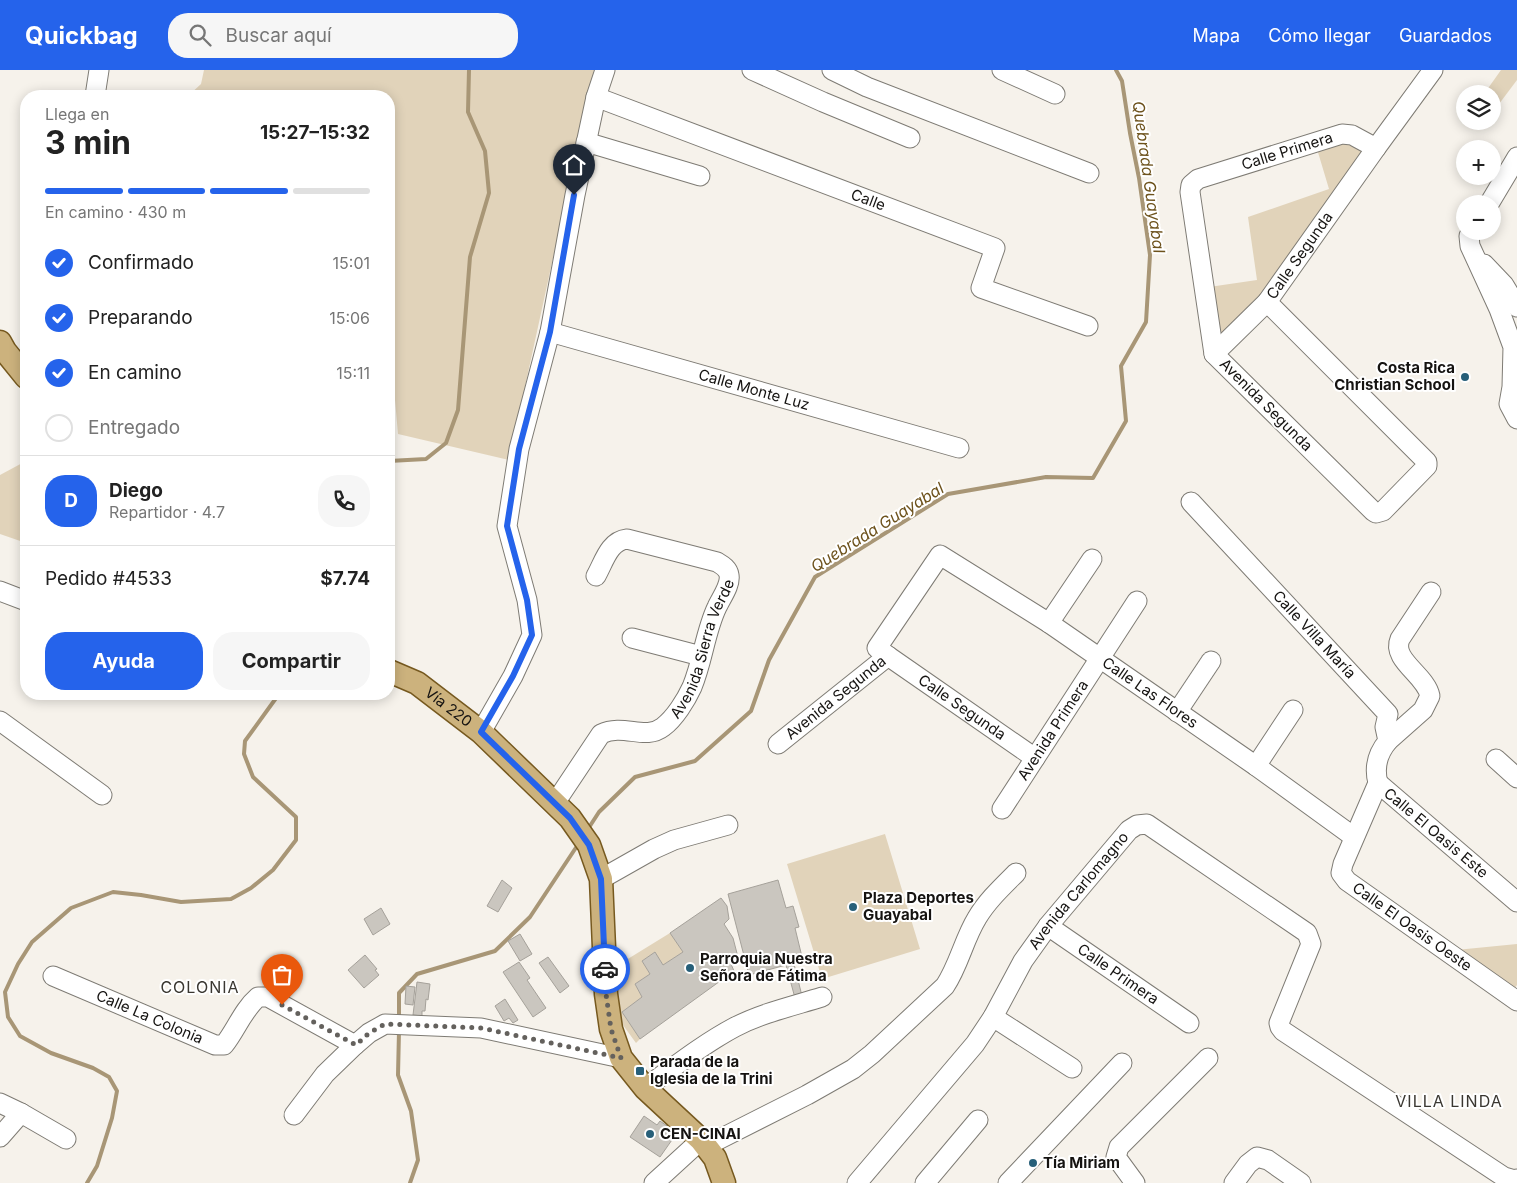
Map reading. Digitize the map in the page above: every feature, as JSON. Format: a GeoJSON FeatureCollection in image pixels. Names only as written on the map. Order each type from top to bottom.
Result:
{"type":"FeatureCollection","features":[{"type":"Feature","properties":{"kind":"main road"},"geometry":{"type":"LineString","coordinates":[[2,349],[20,369]]}},
{"type":"Feature","properties":{"kind":"main road","name":"Vía 220"},"geometry":{"type":"LineString","coordinates":[[395,674],[417,683],[481,732],[563,811],[589,845],[601,879],[606,994],[611,1029],[621,1058],[645,1088],[704,1143],[715,1158],[724,1183]]}},
{"type":"Feature","properties":{"kind":"street"},"geometry":{"type":"LineString","coordinates":[[96,90],[99,70]]}},
{"type":"Feature","properties":{"kind":"street"},"geometry":{"type":"LineString","coordinates":[[481,732],[513,676],[532,635],[527,600],[507,526],[519,449],[550,332],[574,195],[596,97],[605,70]]}},
{"type":"Feature","properties":{"kind":"street"},"geometry":{"type":"LineString","coordinates":[[752,70],[910,138]]}},
{"type":"Feature","properties":{"kind":"street"},"geometry":{"type":"LineString","coordinates":[[832,70],[867,87],[1089,173]]}},
{"type":"Feature","properties":{"kind":"street"},"geometry":{"type":"LineString","coordinates":[[1002,70],[1055,94]]}},
{"type":"Feature","properties":{"kind":"street"},"geometry":{"type":"LineString","coordinates":[[1376,148],[1433,70]]}},
{"type":"Feature","properties":{"kind":"street","name":"Calle"},"geometry":{"type":"LineString","coordinates":[[596,97],[995,248],[981,288],[1088,326]]}},
{"type":"Feature","properties":{"kind":"street","name":"Calle Primera"},"geometry":{"type":"LineString","coordinates":[[1191,185],[1198,179],[1342,134],[1352,135],[1376,148]]}},
{"type":"Feature","properties":{"kind":"street"},"geometry":{"type":"LineString","coordinates":[[586,142],[700,176]]}},
{"type":"Feature","properties":{"kind":"street","name":"Calle Segunda"},"geometry":{"type":"LineString","coordinates":[[1214,354],[1267,302],[1376,148]]}},
{"type":"Feature","properties":{"kind":"street"},"geometry":{"type":"LineString","coordinates":[[1494,195],[1517,157]]}},
{"type":"Feature","properties":{"kind":"street","name":"Avenida Segunda"},"geometry":{"type":"LineString","coordinates":[[1191,185],[1190,192],[1214,354],[1376,513],[1383,511],[1427,466],[1427,462],[1267,302]]}},
{"type":"Feature","properties":{"kind":"street"},"geometry":{"type":"LineString","coordinates":[[1472,240],[1517,307]]}},
{"type":"Feature","properties":{"kind":"street"},"geometry":{"type":"LineString","coordinates":[[1472,240],[1513,347],[1510,404],[1517,419]]}},
{"type":"Feature","properties":{"kind":"street","name":"Calle Monte Luz"},"geometry":{"type":"LineString","coordinates":[[550,332],[959,448]]}},
{"type":"Feature","properties":{"kind":"street","name":"Calle Villa María"},"geometry":{"type":"LineString","coordinates":[[1191,502],[1388,714],[1385,727],[1388,741],[1380,750],[1375,772],[1378,783]]}},
{"type":"Feature","properties":{"kind":"street","name":"Avenida Sierra Verde"},"geometry":{"type":"LineString","coordinates":[[563,811],[568,783],[601,734],[609,730],[623,729],[646,733],[654,732],[663,727],[681,706],[692,686],[711,619],[728,583],[729,575],[725,567],[717,562],[627,539],[620,539],[612,545],[596,576]]}},
{"type":"Feature","properties":{"kind":"street","name":"Avenida Segunda"},"geometry":{"type":"LineString","coordinates":[[778,744],[888,656],[877,648],[940,555]]}},
{"type":"Feature","properties":{"kind":"street","name":"Calle Las Flores"},"geometry":{"type":"LineString","coordinates":[[940,555],[1049,623],[1256,766],[1354,837]]}},
{"type":"Feature","properties":{"kind":"street"},"geometry":{"type":"LineString","coordinates":[[1049,623],[1092,560]]}},
{"type":"Feature","properties":{"kind":"street"},"geometry":{"type":"LineString","coordinates":[[0,591],[20,599]]}},
{"type":"Feature","properties":{"kind":"street"},"geometry":{"type":"LineString","coordinates":[[1388,741],[1423,710],[1430,696],[1426,686],[1398,652],[1398,643],[1431,592]]}},
{"type":"Feature","properties":{"kind":"street","name":"Avenida Primera"},"geometry":{"type":"LineString","coordinates":[[1002,809],[1138,601]]}},
{"type":"Feature","properties":{"kind":"street"},"geometry":{"type":"LineString","coordinates":[[632,638],[701,656]]}},
{"type":"Feature","properties":{"kind":"street","name":"Calle Segunda"},"geometry":{"type":"LineString","coordinates":[[888,656],[1035,758]]}},
{"type":"Feature","properties":{"kind":"street"},"geometry":{"type":"LineString","coordinates":[[1178,712],[1212,661]]}},
{"type":"Feature","properties":{"kind":"street"},"geometry":{"type":"LineString","coordinates":[[1256,766],[1293,710]]}},
{"type":"Feature","properties":{"kind":"street"},"geometry":{"type":"LineString","coordinates":[[0,721],[102,795]]}},
{"type":"Feature","properties":{"kind":"street"},"geometry":{"type":"LineString","coordinates":[[1496,759],[1517,778]]}},
{"type":"Feature","properties":{"kind":"street","name":"Calle El Oasis Este"},"geometry":{"type":"LineString","coordinates":[[1354,837],[1378,783],[1517,902]]}},
{"type":"Feature","properties":{"kind":"street","name":"Avenida Carlomagno"},"geometry":{"type":"LineString","coordinates":[[857,1183],[975,1044],[993,1017],[1023,961],[1048,926],[1129,830],[1138,825],[1146,824],[1308,934],[1311,944],[1279,1022],[1283,1031],[1504,1177],[1517,1179]]}},
{"type":"Feature","properties":{"kind":"street"},"geometry":{"type":"LineString","coordinates":[[601,879],[674,840],[728,825]]}},
{"type":"Feature","properties":{"kind":"street","name":"Calle El Oasis Oeste"},"geometry":{"type":"LineString","coordinates":[[1354,837],[1341,873],[1347,881],[1517,1001]]}},
{"type":"Feature","properties":{"kind":"street"},"geometry":{"type":"LineString","coordinates":[[654,1183],[704,1143],[814,1091],[853,1069],[872,1054],[945,986],[977,918],[994,895],[1016,873]]}},
{"type":"Feature","properties":{"kind":"street","name":"Calle Primera"},"geometry":{"type":"LineString","coordinates":[[1048,926],[1189,1023]]}},
{"type":"Feature","properties":{"kind":"street","name":"Calle La Colonia"},"geometry":{"type":"LineString","coordinates":[[53,976],[215,1046],[224,1045],[249,1004],[258,997],[268,997],[356,1045]]}},
{"type":"Feature","properties":{"kind":"street"},"geometry":{"type":"LineString","coordinates":[[645,1088],[696,1051],[735,1027],[770,1012],[822,997]]}},
{"type":"Feature","properties":{"kind":"street"},"geometry":{"type":"LineString","coordinates":[[993,1017],[1072,1068]]}},
{"type":"Feature","properties":{"kind":"street"},"geometry":{"type":"LineString","coordinates":[[294,1115],[325,1074],[369,1033],[385,1024],[481,1028],[621,1058]]}},
{"type":"Feature","properties":{"kind":"street"},"geometry":{"type":"LineString","coordinates":[[1135,1183],[1116,1157],[1118,1147],[1208,1058]]}},
{"type":"Feature","properties":{"kind":"street"},"geometry":{"type":"LineString","coordinates":[[1008,1183],[1122,1063]]}},
{"type":"Feature","properties":{"kind":"street"},"geometry":{"type":"LineString","coordinates":[[0,1103],[66,1139]]}},
{"type":"Feature","properties":{"kind":"street"},"geometry":{"type":"LineString","coordinates":[[0,1137],[21,1113]]}},
{"type":"Feature","properties":{"kind":"street"},"geometry":{"type":"LineString","coordinates":[[925,1183],[978,1120]]}},
{"type":"Feature","properties":{"kind":"street"},"geometry":{"type":"LineString","coordinates":[[1234,1183],[1248,1164],[1257,1157],[1268,1160],[1301,1183]]}},
{"type":"Feature","properties":{"kind":"shaded area"},"geometry":{"type":"Polygon","coordinates":[[[204,70],[594,70],[509,460],[398,434],[395,400],[395,90],[194,90],[201,84],[204,70]]]}},
{"type":"Feature","properties":{"kind":"shaded area"},"geometry":{"type":"Polygon","coordinates":[[[1501,70],[1517,70],[1517,80],[1501,101],[1501,85],[1490,85],[1501,70]]]}},
{"type":"Feature","properties":{"kind":"shaded area"},"geometry":{"type":"Polygon","coordinates":[[[1344,139],[1362,150],[1362,158],[1269,292],[1218,342],[1209,287],[1257,280],[1248,217],[1329,189],[1317,149],[1344,139]]]}},
{"type":"Feature","properties":{"kind":"shaded area"},"geometry":{"type":"Polygon","coordinates":[[[20,464],[20,541],[0,534],[0,475],[20,464]]]}},
{"type":"Feature","properties":{"kind":"shaded area","name":"Plaza Deportes Guayabal"},"geometry":{"type":"Polygon","coordinates":[[[885,834],[920,949],[822,979],[787,864],[885,834]]]}},
{"type":"Feature","properties":{"kind":"shaded area"},"geometry":{"type":"Polygon","coordinates":[[[670,933],[683,952],[663,965],[655,952],[642,961],[650,974],[635,984],[642,997],[622,1012],[640,1039],[636,1043],[615,1014],[618,965],[670,933]]]}},
{"type":"Feature","properties":{"kind":"shaded area"},"geometry":{"type":"Polygon","coordinates":[[[1517,944],[1517,985],[1514,989],[1456,950],[1517,944]]]}},
{"type":"Feature","properties":{"kind":"building"},"geometry":{"type":"Polygon","coordinates":[[[502,880],[512,888],[498,912],[487,906],[502,880]]]}},
{"type":"Feature","properties":{"kind":"building"},"geometry":{"type":"Polygon","coordinates":[[[778,880],[786,908],[793,906],[799,927],[795,928],[803,961],[794,964],[802,996],[795,998],[786,965],[749,975],[728,894],[778,880]]]}},
{"type":"Feature","properties":{"kind":"building","name":"Parroquia Nuestra Señora de Fátima"},"geometry":{"type":"Polygon","coordinates":[[[721,898],[727,906],[729,919],[724,924],[733,938],[739,961],[731,964],[734,971],[640,1039],[622,1012],[642,997],[635,984],[650,974],[642,961],[655,952],[663,965],[683,952],[670,933],[721,898]]]}},
{"type":"Feature","properties":{"kind":"building"},"geometry":{"type":"Polygon","coordinates":[[[381,908],[390,924],[373,935],[364,919],[381,908]]]}},
{"type":"Feature","properties":{"kind":"building"},"geometry":{"type":"Polygon","coordinates":[[[520,934],[532,954],[520,961],[508,941],[520,934]]]}},
{"type":"Feature","properties":{"kind":"building"},"geometry":{"type":"Polygon","coordinates":[[[365,955],[377,969],[375,970],[379,975],[364,988],[348,970],[365,955]]]}},
{"type":"Feature","properties":{"kind":"building"},"geometry":{"type":"Polygon","coordinates":[[[548,957],[569,986],[560,993],[539,963],[548,957]]]}},
{"type":"Feature","properties":{"kind":"building"},"geometry":{"type":"Polygon","coordinates":[[[519,962],[530,978],[527,980],[546,1008],[533,1017],[503,972],[519,962]]]}},
{"type":"Feature","properties":{"kind":"building"},"geometry":{"type":"Polygon","coordinates":[[[417,982],[430,984],[428,1000],[426,999],[425,1011],[422,1011],[422,1016],[413,1015],[417,982]]]}},
{"type":"Feature","properties":{"kind":"building"},"geometry":{"type":"Polygon","coordinates":[[[406,986],[415,987],[413,1005],[405,1004],[406,986]]]}},
{"type":"Feature","properties":{"kind":"building"},"geometry":{"type":"Polygon","coordinates":[[[505,999],[518,1020],[513,1023],[509,1018],[504,1021],[495,1006],[505,999]]]}},
{"type":"Feature","properties":{"kind":"building","name":"CEN-CINAI"},"geometry":{"type":"Polygon","coordinates":[[[644,1116],[657,1125],[660,1121],[667,1126],[664,1130],[674,1137],[660,1157],[630,1137],[644,1116]]]}},
{"type":"Feature","properties":{"kind":"waterway"},"geometry":{"type":"LineString","coordinates":[[395,461],[426,459],[446,443],[458,410],[470,257],[489,193],[485,151],[468,112],[469,70]]}},
{"type":"Feature","properties":{"kind":"waterway","name":"Quebrada Guayabal"},"geometry":{"type":"LineString","coordinates":[[588,829],[599,812],[635,777],[695,761],[751,711],[769,660],[815,577],[948,494],[1046,477],[1093,478],[1126,421],[1121,366],[1146,322],[1150,255],[1122,81],[1116,70]]}},
{"type":"Feature","properties":{"kind":"waterway"},"geometry":{"type":"LineString","coordinates":[[87,1183],[97,1166],[112,1118],[117,1091],[109,1077],[93,1068],[51,1053],[20,1036],[8,1017],[5,992],[18,964],[32,942],[71,908],[113,892],[181,902],[231,899],[251,888],[273,870],[296,840],[296,817],[253,777],[244,754],[245,741],[275,700]]}},
{"type":"Feature","properties":{"kind":"waterway","name":"Quebrada Guayabal"},"geometry":{"type":"LineString","coordinates":[[399,1019],[399,993],[417,974],[495,951],[530,917],[579,843]]}},
{"type":"Feature","properties":{"kind":"waterway","name":"Quebrada Guayabal"},"geometry":{"type":"LineString","coordinates":[[399,1031],[398,1075],[411,1111],[418,1160],[410,1183]]}},
{"type":"Feature","properties":{"kind":"way so far"},"geometry":{"type":"LineString","coordinates":[[282,1005],[356,1045],[369,1033],[385,1024],[481,1028],[621,1058],[611,1029],[605,969]]}},
{"type":"Feature","properties":{"kind":"place","name":"Costa Rica Christian School"},"geometry":{"type":"Point","coordinates":[1465,377]}},
{"type":"Feature","properties":{"kind":"place","name":"Plaza Deportes Guayabal"},"geometry":{"type":"Point","coordinates":[853,907]}},
{"type":"Feature","properties":{"kind":"place","name":"Parroquia Nuestra Señora de Fátima"},"geometry":{"type":"Point","coordinates":[690,968]}},
{"type":"Feature","properties":{"kind":"place","name":"Parada de la Iglesia de la Trini"},"geometry":{"type":"Point","coordinates":[640,1071]}},
{"type":"Feature","properties":{"kind":"place","name":"CEN-CINAI"},"geometry":{"type":"Point","coordinates":[650,1134]}},
{"type":"Feature","properties":{"kind":"place","name":"Tía Miriam"},"geometry":{"type":"Point","coordinates":[1033,1163]}},
{"type":"Feature","properties":{"kind":"district","name":"COLONIA"},"geometry":{"type":"Point","coordinates":[200,987]}},
{"type":"Feature","properties":{"kind":"district","name":"VILLA LINDA"},"geometry":{"type":"Point","coordinates":[1449,1101]}},
{"type":"Feature","properties":{"kind":"route"},"geometry":{"type":"LineString","coordinates":[[574,195],[550,332],[519,449],[507,526],[527,600],[532,635],[513,676],[481,732],[570,818],[589,845],[601,879],[605,969]]}}]}
